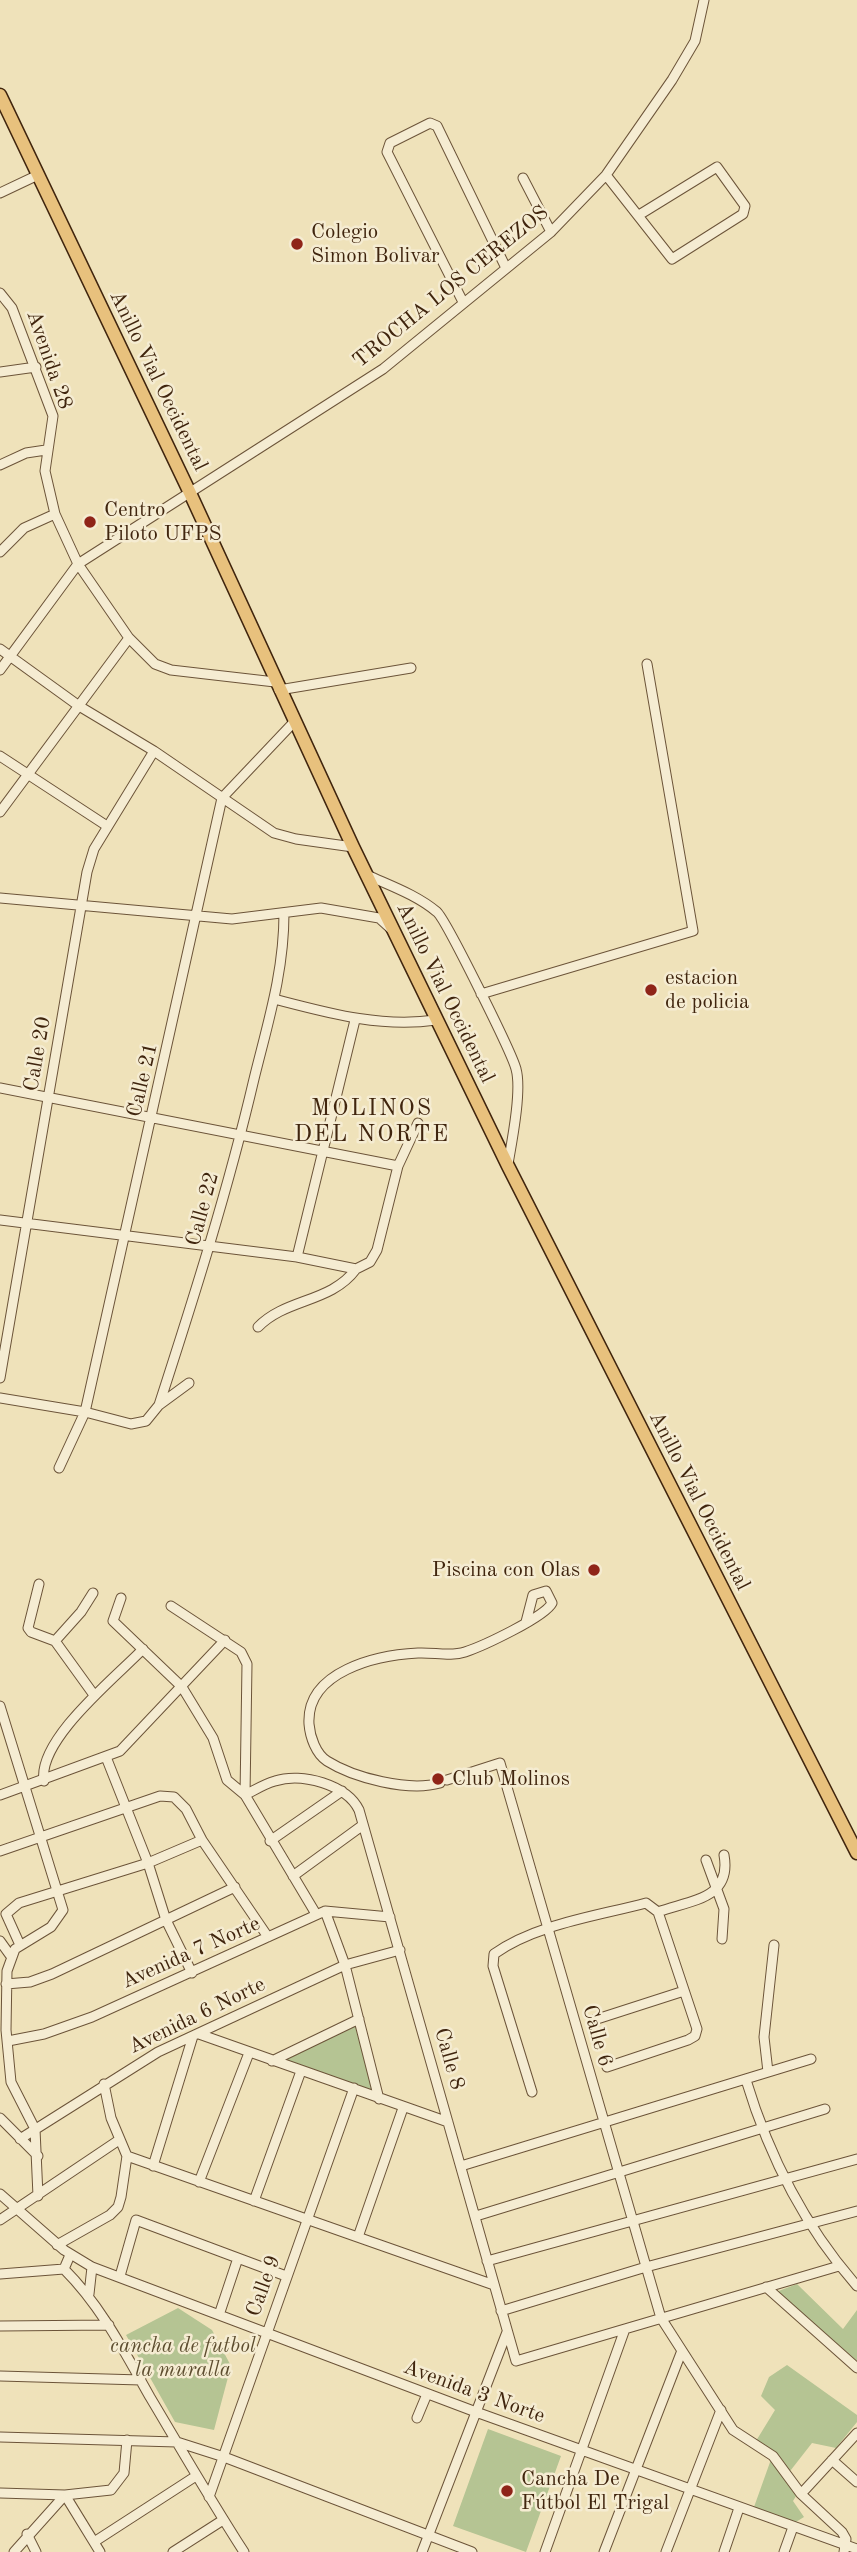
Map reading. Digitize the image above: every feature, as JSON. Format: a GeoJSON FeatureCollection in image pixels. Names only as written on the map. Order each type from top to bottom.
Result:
{"type":"FeatureCollection","features":[{"type":"Feature","properties":{"kind":"highway","name":"Anillo Vial Occidental"},"geometry":{"type":"LineString","coordinates":[[0,95],[190,493],[277,686],[436,1020],[857,1853]]}},
{"type":"Feature","properties":{"kind":"street","name":"TROCHA LOS CEREZOS"},"geometry":{"type":"LineString","coordinates":[[78,564],[383,369],[551,232],[606,175],[672,80],[695,41],[704,0]]}},
{"type":"Feature","properties":{"kind":"street"},"geometry":{"type":"LineString","coordinates":[[463,302],[387,152],[390,143],[430,123],[438,126],[506,268]]}},
{"type":"Feature","properties":{"kind":"street"},"geometry":{"type":"LineString","coordinates":[[606,175],[672,259],[743,214],[745,206],[717,167],[639,215]]}},
{"type":"Feature","properties":{"kind":"street"},"geometry":{"type":"LineString","coordinates":[[0,193],[38,175]]}},
{"type":"Feature","properties":{"kind":"street"},"geometry":{"type":"LineString","coordinates":[[523,178],[551,232]]}},
{"type":"Feature","properties":{"kind":"street","name":"Avenida 28"},"geometry":{"type":"LineString","coordinates":[[0,293],[12,308],[53,416],[45,471],[55,514],[78,564],[129,638],[155,664],[171,670],[277,686],[411,667]]}},
{"type":"Feature","properties":{"kind":"street"},"geometry":{"type":"LineString","coordinates":[[0,372],[36,366]]}},
{"type":"Feature","properties":{"kind":"street"},"geometry":{"type":"LineString","coordinates":[[0,465],[26,453],[46,450]]}},
{"type":"Feature","properties":{"kind":"street"},"geometry":{"type":"LineString","coordinates":[[0,552],[24,528],[55,514]]}},
{"type":"Feature","properties":{"kind":"street"},"geometry":{"type":"LineString","coordinates":[[0,670],[78,564]]}},
{"type":"Feature","properties":{"kind":"street"},"geometry":{"type":"LineString","coordinates":[[0,812],[129,638]]}},
{"type":"Feature","properties":{"kind":"street"},"geometry":{"type":"LineString","coordinates":[[0,649],[79,706],[154,751],[274,833],[353,847]]}},
{"type":"Feature","properties":{"kind":"street"},"geometry":{"type":"LineString","coordinates":[[481,993],[693,931],[647,664]]}},
{"type":"Feature","properties":{"kind":"street"},"geometry":{"type":"LineString","coordinates":[[222,798],[294,722]]}},
{"type":"Feature","properties":{"kind":"street","name":"Calle 20"},"geometry":{"type":"LineString","coordinates":[[0,1378],[81,907],[94,849],[154,751]]}},
{"type":"Feature","properties":{"kind":"street"},"geometry":{"type":"LineString","coordinates":[[0,756],[107,826]]}},
{"type":"Feature","properties":{"kind":"street","name":"Calle 21"},"geometry":{"type":"LineString","coordinates":[[59,1468],[85,1412],[122,1234],[153,1116],[222,798]]}},
{"type":"Feature","properties":{"kind":"street","name":"Anillo Vial Occidental"},"geometry":{"type":"LineString","coordinates":[[367,875],[411,895],[440,914],[481,993],[517,1070],[514,1127],[508,1166]]}},
{"type":"Feature","properties":{"kind":"street"},"geometry":{"type":"LineString","coordinates":[[0,898],[232,919],[321,908],[357,912],[379,918],[394,931]]}},
{"type":"Feature","properties":{"kind":"street","name":"Calle 22"},"geometry":{"type":"LineString","coordinates":[[85,1412],[131,1424],[146,1421],[159,1405],[212,1246],[240,1137],[284,957],[285,913]]}},
{"type":"Feature","properties":{"kind":"street"},"geometry":{"type":"LineString","coordinates":[[274,999],[355,1020],[436,1020]]}},
{"type":"Feature","properties":{"kind":"street"},"geometry":{"type":"LineString","coordinates":[[297,1257],[355,1020]]}},
{"type":"Feature","properties":{"kind":"street"},"geometry":{"type":"LineString","coordinates":[[0,1088],[398,1166]]}},
{"type":"Feature","properties":{"kind":"street"},"geometry":{"type":"LineString","coordinates":[[258,1327],[277,1310],[340,1287],[356,1269],[370,1262],[377,1250],[398,1166],[418,1123]]}},
{"type":"Feature","properties":{"kind":"street"},"geometry":{"type":"LineString","coordinates":[[0,1220],[297,1257],[356,1269]]}},
{"type":"Feature","properties":{"kind":"street"},"geometry":{"type":"LineString","coordinates":[[159,1405],[189,1383]]}},
{"type":"Feature","properties":{"kind":"street"},"geometry":{"type":"LineString","coordinates":[[0,1398],[85,1412]]}},
{"type":"Feature","properties":{"kind":"street"},"geometry":{"type":"LineString","coordinates":[[39,1584],[28,1628],[31,1632],[55,1641],[94,1695]]}},
{"type":"Feature","properties":{"kind":"street"},"geometry":{"type":"LineString","coordinates":[[55,1641],[81,1612],[93,1593]]}},
{"type":"Feature","properties":{"kind":"street"},"geometry":{"type":"LineString","coordinates":[[121,1598],[113,1621],[182,1687],[213,1738],[227,1780],[245,1796],[270,1841],[321,1913],[345,1965],[379,2099]]}},
{"type":"Feature","properties":{"kind":"street"},"geometry":{"type":"LineString","coordinates":[[171,1606],[241,1652],[247,1664],[245,1796]]}},
{"type":"Feature","properties":{"kind":"street","name":"Calle 6"},"geometry":{"type":"LineString","coordinates":[[526,1622],[465,1652],[399,1654],[363,1662],[334,1678],[319,1691],[312,1704],[310,1731],[325,1760],[344,1769],[406,1787],[443,1782],[500,1763],[661,2318],[681,2353],[733,2430],[773,2456],[801,2494]]}},
{"type":"Feature","properties":{"kind":"street"},"geometry":{"type":"LineString","coordinates":[[0,1795],[106,1757],[128,1745],[225,1640]]}},
{"type":"Feature","properties":{"kind":"street"},"geometry":{"type":"LineString","coordinates":[[44,1781],[43,1763],[74,1717],[143,1649]]}},
{"type":"Feature","properties":{"kind":"street"},"geometry":{"type":"LineString","coordinates":[[0,1706],[63,1910],[59,1919],[20,1945],[10,1955],[3,1969],[3,2029],[8,2041],[11,2082],[35,2129],[38,2196]]}},
{"type":"Feature","properties":{"kind":"street"},"geometry":{"type":"LineString","coordinates":[[106,1757],[148,1863],[166,1920],[192,1973]]}},
{"type":"Feature","properties":{"kind":"street"},"geometry":{"type":"LineString","coordinates":[[245,1796],[278,1779],[326,1784],[342,1791]]}},
{"type":"Feature","properties":{"kind":"street"},"geometry":{"type":"LineString","coordinates":[[270,1841],[342,1791]]}},
{"type":"Feature","properties":{"kind":"street","name":"Calle 8"},"geometry":{"type":"LineString","coordinates":[[342,1791],[353,1797],[363,1825],[516,2361],[625,2329]]}},
{"type":"Feature","properties":{"kind":"street"},"geometry":{"type":"LineString","coordinates":[[0,1851],[160,1796],[174,1797],[186,1809],[202,1840],[268,1937]]}},
{"type":"Feature","properties":{"kind":"street"},"geometry":{"type":"LineString","coordinates":[[293,1876],[363,1825]]}},
{"type":"Feature","properties":{"kind":"street"},"geometry":{"type":"LineString","coordinates":[[20,1945],[7,1921],[10,1909],[148,1863],[202,1840]]}},
{"type":"Feature","properties":{"kind":"street"},"geometry":{"type":"LineString","coordinates":[[658,1912],[717,1891],[725,1880],[724,1855]]}},
{"type":"Feature","properties":{"kind":"street"},"geometry":{"type":"LineString","coordinates":[[706,1860],[724,1909],[722,1939]]}},
{"type":"Feature","properties":{"kind":"street"},"geometry":{"type":"LineString","coordinates":[[5,1984],[40,1979],[235,1887]]}},
{"type":"Feature","properties":{"kind":"street"},"geometry":{"type":"LineString","coordinates":[[532,2092],[493,1966],[494,1954],[507,1945],[548,1930],[646,1903],[658,1912],[697,2029],[695,2036],[607,2067]]}},
{"type":"Feature","properties":{"kind":"street"},"geometry":{"type":"LineString","coordinates":[[321,1913],[390,1917]]}},
{"type":"Feature","properties":{"kind":"street","name":"Avenida 7 Norte"},"geometry":{"type":"LineString","coordinates":[[8,2041],[67,2027],[321,1913]]}},
{"type":"Feature","properties":{"kind":"street"},"geometry":{"type":"LineString","coordinates":[[0,1941],[10,1955]]}},
{"type":"Feature","properties":{"kind":"street"},"geometry":{"type":"LineString","coordinates":[[768,2073],[764,2037],[774,1945]]}},
{"type":"Feature","properties":{"kind":"street","name":"Avenida 6 Norte"},"geometry":{"type":"LineString","coordinates":[[20,2139],[104,2084],[196,2035],[345,1965],[400,1950]]}},
{"type":"Feature","properties":{"kind":"street"},"geometry":{"type":"LineString","coordinates":[[594,2020],[684,1991]]}},
{"type":"Feature","properties":{"kind":"street"},"geometry":{"type":"LineString","coordinates":[[272,2061],[359,2019]]}},
{"type":"Feature","properties":{"kind":"street"},"geometry":{"type":"LineString","coordinates":[[153,2166],[196,2035],[448,2123]]}},
{"type":"Feature","properties":{"kind":"street"},"geometry":{"type":"LineString","coordinates":[[199,2182],[249,2053]]}},
{"type":"Feature","properties":{"kind":"street"},"geometry":{"type":"LineString","coordinates":[[461,2166],[811,2059]]}},
{"type":"Feature","properties":{"kind":"street"},"geometry":{"type":"LineString","coordinates":[[254,2201],[301,2071]]}},
{"type":"Feature","properties":{"kind":"street"},"geometry":{"type":"LineString","coordinates":[[746,2080],[761,2128],[784,2179],[810,2224],[839,2266],[857,2286]]}},
{"type":"Feature","properties":{"kind":"street"},"geometry":{"type":"LineString","coordinates":[[57,2245],[118,2207],[127,2156],[119,2140],[104,2084]]}},
{"type":"Feature","properties":{"kind":"street","name":"Calle 9"},"geometry":{"type":"LineString","coordinates":[[209,2497],[354,2088]]}},
{"type":"Feature","properties":{"kind":"street"},"geometry":{"type":"LineString","coordinates":[[358,2237],[404,2108]]}},
{"type":"Feature","properties":{"kind":"street"},"geometry":{"type":"LineString","coordinates":[[476,2216],[825,2109]]}},
{"type":"Feature","properties":{"kind":"street"},"geometry":{"type":"LineString","coordinates":[[0,2118],[38,2156]]}},
{"type":"Feature","properties":{"kind":"street"},"geometry":{"type":"LineString","coordinates":[[0,2220],[119,2140]]}},
{"type":"Feature","properties":{"kind":"street"},"geometry":{"type":"LineString","coordinates":[[127,2156],[494,2285]]}},
{"type":"Feature","properties":{"kind":"street"},"geometry":{"type":"LineString","coordinates":[[488,2261],[857,2159]]}},
{"type":"Feature","properties":{"kind":"street","name":"Avenida 3 Norte"},"geometry":{"type":"LineString","coordinates":[[0,2194],[57,2245],[92,2267],[476,2413],[583,2449],[845,2549],[857,2549]]}},
{"type":"Feature","properties":{"kind":"street"},"geometry":{"type":"LineString","coordinates":[[501,2311],[646,2267],[857,2211]]}},
{"type":"Feature","properties":{"kind":"street"},"geometry":{"type":"LineString","coordinates":[[120,2276],[136,2220],[286,2276]]}},
{"type":"Feature","properties":{"kind":"street"},"geometry":{"type":"LineString","coordinates":[[64,2269],[70,2255]]}},
{"type":"Feature","properties":{"kind":"street"},"geometry":{"type":"LineString","coordinates":[[219,2315],[239,2258]]}},
{"type":"Feature","properties":{"kind":"street"},"geometry":{"type":"LineString","coordinates":[[545,2552],[625,2329],[839,2266]]}},
{"type":"Feature","properties":{"kind":"street"},"geometry":{"type":"LineString","coordinates":[[89,2294],[92,2267]]}},
{"type":"Feature","properties":{"kind":"street"},"geometry":{"type":"LineString","coordinates":[[0,2274],[64,2269],[89,2294],[244,2552]]}},
{"type":"Feature","properties":{"kind":"street"},"geometry":{"type":"LineString","coordinates":[[765,2287],[857,2368]]}},
{"type":"Feature","properties":{"kind":"street"},"geometry":{"type":"LineString","coordinates":[[0,2326],[109,2325]]}},
{"type":"Feature","properties":{"kind":"street"},"geometry":{"type":"LineString","coordinates":[[422,2552],[507,2332]]}},
{"type":"Feature","properties":{"kind":"street"},"geometry":{"type":"LineString","coordinates":[[604,2552],[681,2353]]}},
{"type":"Feature","properties":{"kind":"street"},"geometry":{"type":"LineString","coordinates":[[0,2376],[141,2380]]}},
{"type":"Feature","properties":{"kind":"street"},"geometry":{"type":"LineString","coordinates":[[417,2417],[427,2394]]}},
{"type":"Feature","properties":{"kind":"street"},"geometry":{"type":"LineString","coordinates":[[666,2552],[721,2410]]}},
{"type":"Feature","properties":{"kind":"street"},"geometry":{"type":"LineString","coordinates":[[845,2549],[842,2532],[801,2494],[857,2433]]}},
{"type":"Feature","properties":{"kind":"street"},"geometry":{"type":"LineString","coordinates":[[0,2437],[177,2442],[224,2457],[472,2552]]}},
{"type":"Feature","properties":{"kind":"street"},"geometry":{"type":"LineString","coordinates":[[0,2493],[65,2496],[102,2493],[120,2483],[124,2473],[127,2440]]}},
{"type":"Feature","properties":{"kind":"street"},"geometry":{"type":"LineString","coordinates":[[832,2460],[857,2482]]}},
{"type":"Feature","properties":{"kind":"street"},"geometry":{"type":"LineString","coordinates":[[94,2542],[196,2476]]}},
{"type":"Feature","properties":{"kind":"street"},"geometry":{"type":"LineString","coordinates":[[14,2552],[27,2534],[65,2496]]}},
{"type":"Feature","properties":{"kind":"street"},"geometry":{"type":"LineString","coordinates":[[65,2496],[100,2552]]}},
{"type":"Feature","properties":{"kind":"street"},"geometry":{"type":"LineString","coordinates":[[724,2552],[739,2508]]}},
{"type":"Feature","properties":{"kind":"street"},"geometry":{"type":"LineString","coordinates":[[173,2552],[223,2520]]}},
{"type":"Feature","properties":{"kind":"street"},"geometry":{"type":"LineString","coordinates":[[784,2552],[793,2527]]}},
{"type":"Feature","properties":{"kind":"street"},"geometry":{"type":"LineString","coordinates":[[27,2534],[36,2552]]}},
{"type":"Feature","properties":{"kind":"green space"},"geometry":{"type":"Polygon","coordinates":[[[357,2024],[372,2090],[280,2061],[357,2024]]]}},
{"type":"Feature","properties":{"kind":"green space"},"geometry":{"type":"Polygon","coordinates":[[[797,2284],[843,2329],[857,2310],[857,2361],[776,2292],[797,2284]]]}},
{"type":"Feature","properties":{"kind":"green space","name":"cancha de futbol la muralla"},"geometry":{"type":"Polygon","coordinates":[[[178,2308],[212,2330],[231,2366],[214,2430],[175,2422],[126,2335],[178,2308]]]}},
{"type":"Feature","properties":{"kind":"green space"},"geometry":{"type":"Polygon","coordinates":[[[787,2365],[857,2415],[857,2422],[836,2448],[812,2443],[787,2475],[801,2488],[793,2501],[804,2517],[791,2525],[754,2507],[774,2451],[756,2441],[775,2410],[761,2396],[769,2377],[787,2365]]]}},
{"type":"Feature","properties":{"kind":"green space","name":"Cancha De Fútbol El Trigal"},"geometry":{"type":"Polygon","coordinates":[[[488,2429],[561,2456],[526,2552],[453,2526],[488,2429]]]}},
{"type":"Feature","properties":{"kind":"place","name":"Colegio Simon Bolivar"},"geometry":{"type":"Point","coordinates":[297,244]}},
{"type":"Feature","properties":{"kind":"place","name":"Centro Piloto UFPS"},"geometry":{"type":"Point","coordinates":[90,522]}},
{"type":"Feature","properties":{"kind":"place","name":"estacion de policia"},"geometry":{"type":"Point","coordinates":[651,990]}},
{"type":"Feature","properties":{"kind":"place","name":"Piscina con Olas"},"geometry":{"type":"Point","coordinates":[594,1570]}},
{"type":"Feature","properties":{"kind":"place","name":"Club Molinos"},"geometry":{"type":"Point","coordinates":[438,1779]}},
{"type":"Feature","properties":{"kind":"place","name":"Cancha De Fútbol El Trigal"},"geometry":{"type":"Point","coordinates":[507,2491]}},
{"type":"Feature","properties":{"kind":"district","name":"MOLINOS DEL NORTE"},"geometry":{"type":"Point","coordinates":[372,1122]}}]}
